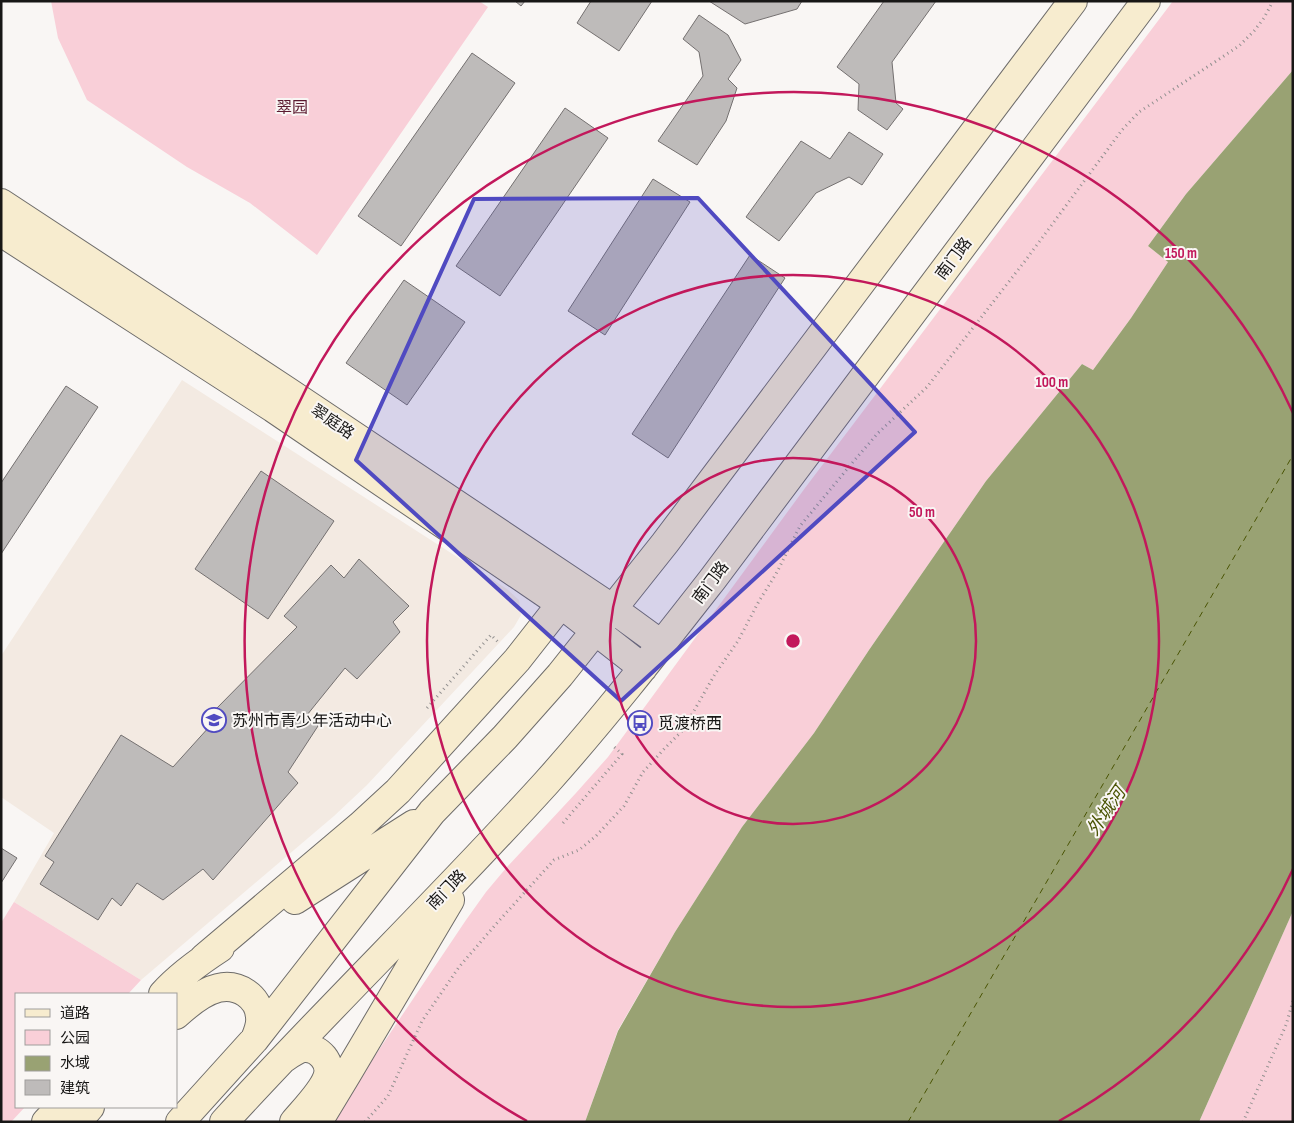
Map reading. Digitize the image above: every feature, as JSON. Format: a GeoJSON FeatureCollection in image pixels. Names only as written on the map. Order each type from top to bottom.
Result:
{"type":"FeatureCollection","features":[{"type":"Feature","properties":{"kind":"main road"},"geometry":{"type":"LineString","coordinates":[[180,1122],[255,1039],[432,812],[505,737],[560,675],[665,543],[1073,1]]}},
{"type":"Feature","properties":{"kind":"main road","name":"南门路"},"geometry":{"type":"LineString","coordinates":[[224,1122],[576,749],[643,668],[712,580],[1146,1]]}},
{"type":"Feature","properties":{"kind":"main road","name":"翠庭路"},"geometry":{"type":"LineString","coordinates":[[1,203],[287,391],[612,609],[661,644]]}},
{"type":"Feature","properties":{"kind":"main road","name":"翠庭路"},"geometry":{"type":"LineString","coordinates":[[1,232],[273,408],[561,604],[643,668]]}},
{"type":"Feature","properties":{"kind":"main road"},"geometry":{"type":"LineString","coordinates":[[164,993],[360,826],[398,791],[517,660],[561,604]]}},
{"type":"Feature","properties":{"kind":"main road"},"geometry":{"type":"LineString","coordinates":[[204,958],[432,812]]}},
{"type":"Feature","properties":{"kind":"main road"},"geometry":{"type":"LineString","coordinates":[[318,1122],[473,860]]}},
{"type":"Feature","properties":{"kind":"main road"},"geometry":{"type":"LineString","coordinates":[[178,1013],[188,1004],[210,990],[219,987],[234,987],[250,996],[259,1011],[260,1024],[255,1039]]}},
{"type":"Feature","properties":{"kind":"main road"},"geometry":{"type":"LineString","coordinates":[[278,1063],[300,1049],[308,1048],[322,1054],[328,1066],[328,1076],[310,1104],[294,1122]]}},
{"type":"Feature","properties":{"kind":"main road"},"geometry":{"type":"LineString","coordinates":[[46,1122],[59,1108]]}},
{"type":"Feature","properties":{"kind":"main road"},"geometry":{"type":"LineString","coordinates":[[77,1122],[89,1108]]}},
{"type":"Feature","properties":{"kind":"path"},"geometry":{"type":"LineString","coordinates":[[365,1122],[388,1096],[422,1020],[459,967],[554,860],[579,850],[596,836],[624,806],[643,772],[683,730],[715,674],[738,641],[776,574],[800,526],[878,433],[927,387],[1025,261],[1122,130],[1139,112],[1239,46],[1264,18],[1273,1]]}},
{"type":"Feature","properties":{"kind":"path"},"geometry":{"type":"LineString","coordinates":[[427,708],[491,635]]}},
{"type":"Feature","properties":{"kind":"path"},"geometry":{"type":"LineString","coordinates":[[563,822],[622,754]]}},
{"type":"Feature","properties":{"kind":"path"},"geometry":{"type":"LineString","coordinates":[[1243,1122],[1286,1026],[1293,1001]]}},
{"type":"Feature","properties":{"kind":"highlighted area"},"geometry":{"type":"Polygon","coordinates":[[[698,198],[915,432],[621,701],[356,460],[474,199],[698,198]]]}},
{"type":"Feature","properties":{"kind":"shaded area","name":"苏州市青少年活动中心"},"geometry":{"type":"Polygon","coordinates":[[[182,380],[507,589],[519,600],[521,615],[514,627],[367,785],[334,816],[141,980],[14,902],[54,833],[1,797],[1,656],[182,380]]]}},
{"type":"Feature","properties":{"kind":"green space","name":"翠园"},"geometry":{"type":"Polygon","coordinates":[[[51,1],[479,1],[488,7],[317,255],[250,203],[187,167],[87,100],[58,38],[51,1]]]}},
{"type":"Feature","properties":{"kind":"green space"},"geometry":{"type":"Polygon","coordinates":[[[1173,1],[1293,1],[1293,70],[1186,194],[1148,246],[1168,262],[1131,318],[1093,370],[1082,364],[986,481],[814,733],[742,827],[675,932],[618,1030],[585,1122],[326,1122],[352,1090],[486,892],[608,757],[805,488],[1173,1]]]}},
{"type":"Feature","properties":{"kind":"green space"},"geometry":{"type":"Polygon","coordinates":[[[14,902],[141,980],[129,993],[15,993],[15,1108],[24,1108],[11,1122],[1,1122],[1,923],[14,902]]]}},
{"type":"Feature","properties":{"kind":"green space"},"geometry":{"type":"Polygon","coordinates":[[[1293,911],[1293,1122],[1199,1122],[1293,911]]]}},
{"type":"Feature","properties":{"kind":"water","name":"外城河"},"geometry":{"type":"Polygon","coordinates":[[[1293,70],[1293,911],[1199,1122],[585,1122],[618,1031],[675,932],[742,827],[814,733],[986,481],[1082,364],[1093,370],[1131,318],[1168,262],[1148,246],[1186,194],[1293,70]]]}},
{"type":"Feature","properties":{"kind":"building"},"geometry":{"type":"Polygon","coordinates":[[[515,1],[525,1],[521,6],[515,1]]]}},
{"type":"Feature","properties":{"kind":"building"},"geometry":{"type":"Polygon","coordinates":[[[591,1],[652,1],[619,51],[577,23],[591,1]]]}},
{"type":"Feature","properties":{"kind":"building"},"geometry":{"type":"Polygon","coordinates":[[[709,1],[802,1],[797,9],[745,24],[709,1]]]}},
{"type":"Feature","properties":{"kind":"building"},"geometry":{"type":"Polygon","coordinates":[[[884,1],[936,1],[892,62],[896,103],[903,109],[887,130],[858,110],[859,84],[837,67],[884,1]]]}},
{"type":"Feature","properties":{"kind":"building"},"geometry":{"type":"Polygon","coordinates":[[[699,15],[728,35],[741,60],[728,79],[737,88],[726,121],[697,165],[658,141],[703,76],[699,52],[683,39],[699,15]]]}},
{"type":"Feature","properties":{"kind":"building"},"geometry":{"type":"Polygon","coordinates":[[[472,53],[515,83],[401,246],[358,216],[472,53]]]}},
{"type":"Feature","properties":{"kind":"building"},"geometry":{"type":"Polygon","coordinates":[[[565,108],[608,138],[500,296],[456,266],[565,108]]]}},
{"type":"Feature","properties":{"kind":"building"},"geometry":{"type":"Polygon","coordinates":[[[849,132],[883,154],[862,185],[849,177],[816,193],[779,241],[746,217],[801,141],[830,159],[849,132]]]}},
{"type":"Feature","properties":{"kind":"building"},"geometry":{"type":"Polygon","coordinates":[[[653,179],[690,202],[605,335],[568,311],[653,179]]]}},
{"type":"Feature","properties":{"kind":"building"},"geometry":{"type":"Polygon","coordinates":[[[750,255],[785,278],[668,458],[632,434],[750,255]]]}},
{"type":"Feature","properties":{"kind":"building"},"geometry":{"type":"Polygon","coordinates":[[[404,280],[465,322],[407,405],[346,363],[404,280]]]}},
{"type":"Feature","properties":{"kind":"building"},"geometry":{"type":"Polygon","coordinates":[[[66,386],[98,407],[1,554],[1,483],[66,386]]]}},
{"type":"Feature","properties":{"kind":"building"},"geometry":{"type":"Polygon","coordinates":[[[261,471],[334,521],[268,619],[195,569],[261,471]]]}},
{"type":"Feature","properties":{"kind":"building"},"geometry":{"type":"Polygon","coordinates":[[[359,559],[409,606],[393,622],[400,632],[357,679],[345,668],[307,715],[318,726],[288,772],[298,783],[213,880],[203,869],[163,900],[137,883],[121,906],[112,898],[98,920],[40,884],[54,862],[45,856],[121,735],[173,767],[219,716],[214,711],[297,627],[284,616],[331,565],[344,578],[359,559]]]}},
{"type":"Feature","properties":{"kind":"building"},"geometry":{"type":"Polygon","coordinates":[[[1,848],[17,858],[1,883],[1,848]]]}},
{"type":"Feature","properties":{"kind":"ferry route"},"geometry":{"type":"LineString","coordinates":[[908,1122],[1293,455]]}},
{"type":"Feature","properties":{"kind":"place","name":"苏州市青少年活动中心"},"geometry":{"type":"Point","coordinates":[214,720]}},
{"type":"Feature","properties":{"kind":"place","name":"觅渡桥西"},"geometry":{"type":"Point","coordinates":[640,723]}}]}
